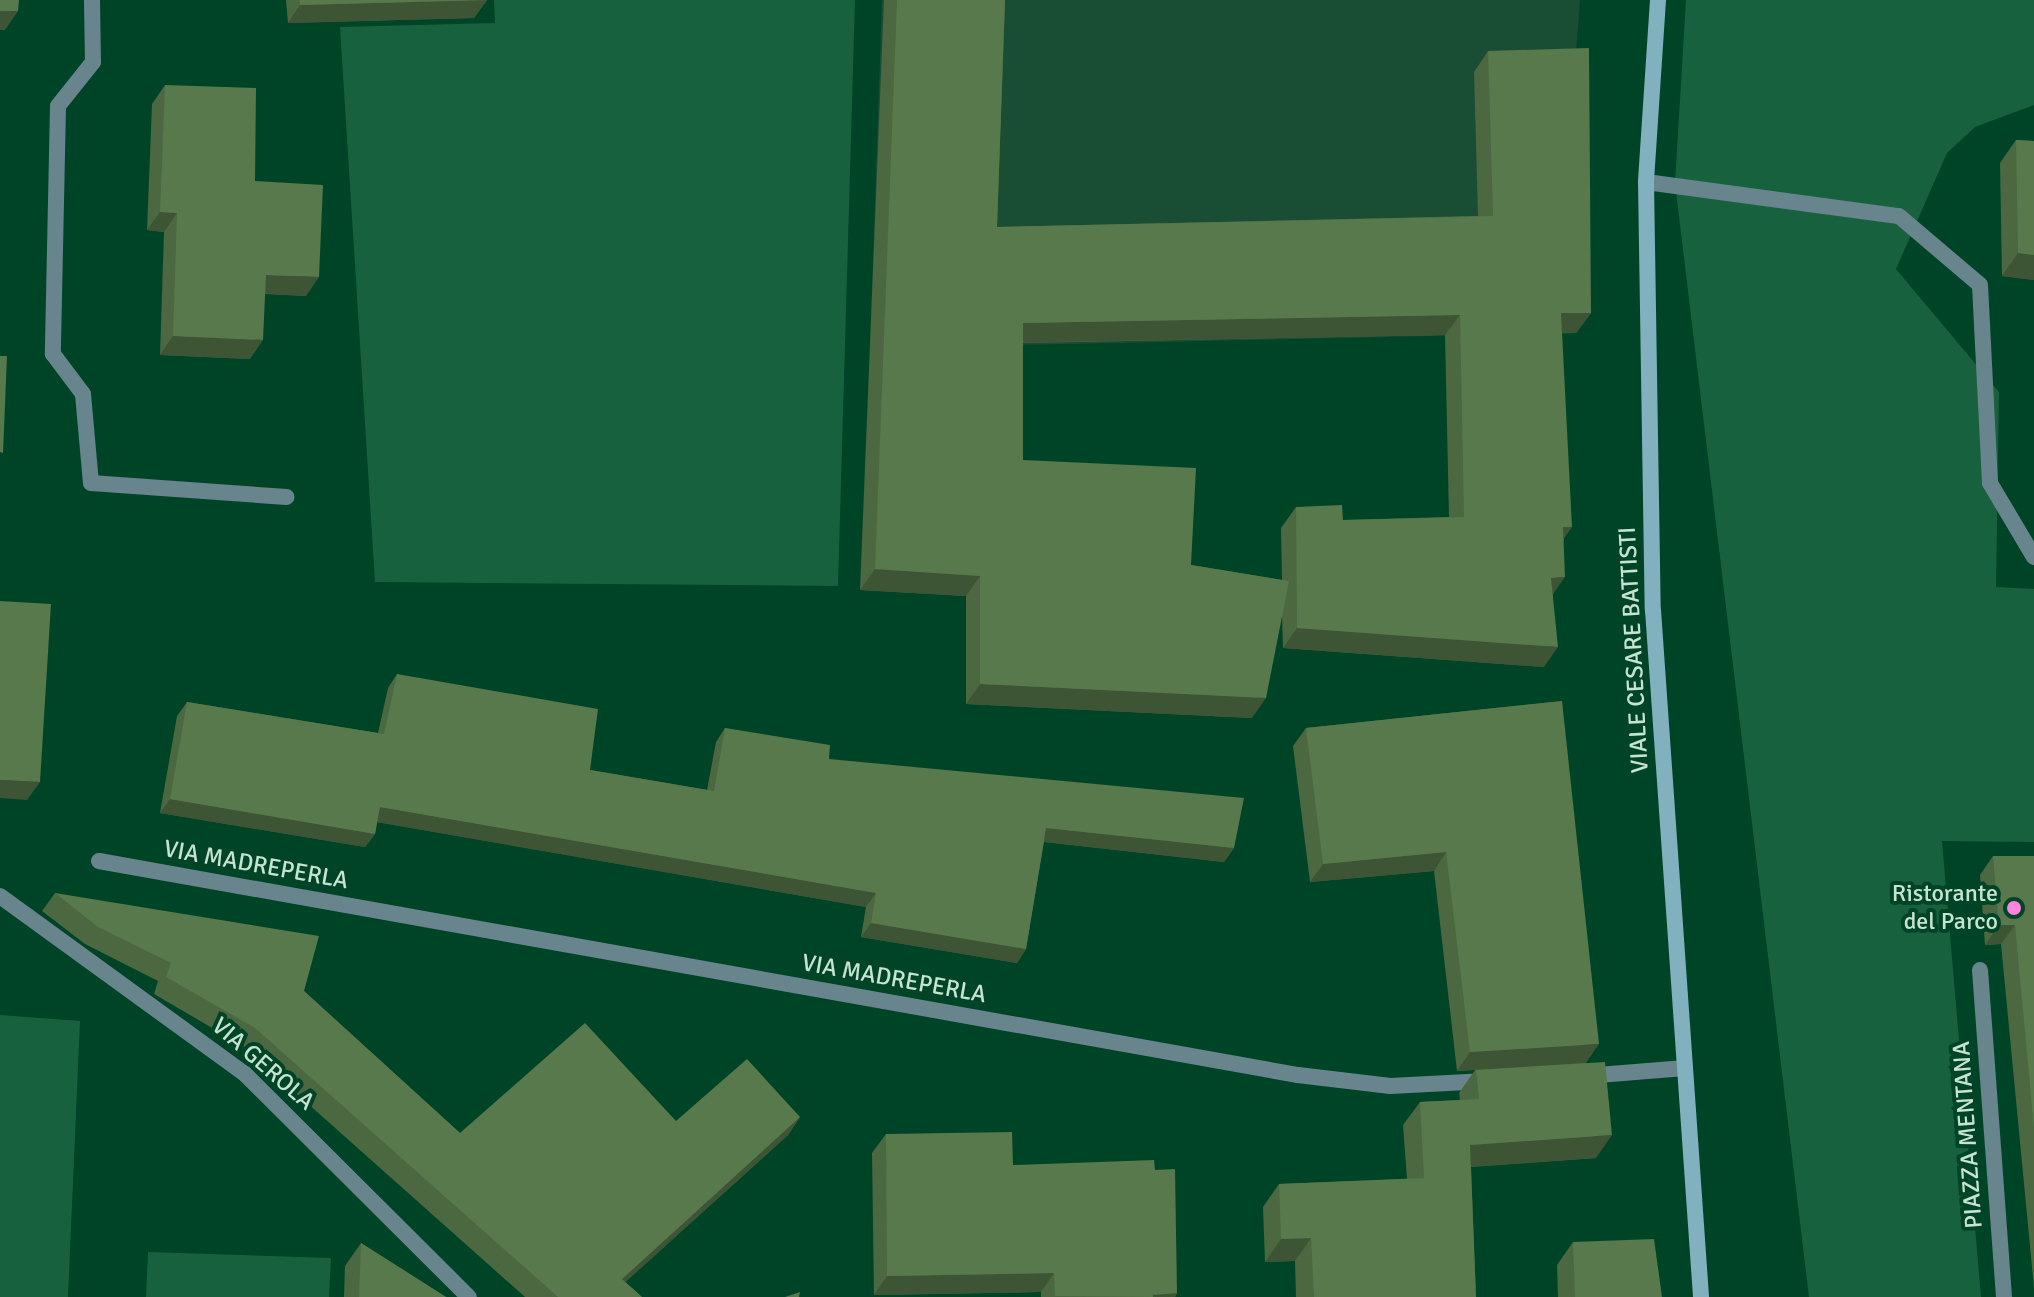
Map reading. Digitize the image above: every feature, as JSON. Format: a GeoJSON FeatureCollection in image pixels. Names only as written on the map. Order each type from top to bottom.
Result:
{"type":"FeatureCollection","features":[{"type":"Feature","properties":{"kind":"street"},"geometry":{"type":"LineString","coordinates":[[92,0],[93,62],[58,106],[53,354],[83,394],[91,483],[287,497]]}},
{"type":"Feature","properties":{"kind":"street","name":"VIALE CESARE BATTISTI"},"geometry":{"type":"LineString","coordinates":[[1658,0],[1646,182],[1653,610],[1701,1297]]}},
{"type":"Feature","properties":{"kind":"street"},"geometry":{"type":"LineString","coordinates":[[1646,182],[1899,216],[1980,285],[1990,483],[2034,557]]}},
{"type":"Feature","properties":{"kind":"street","name":"VIA MADREPERLA"},"geometry":{"type":"LineString","coordinates":[[99,861],[1298,1075],[1390,1086],[1513,1080]]}},
{"type":"Feature","properties":{"kind":"street","name":"VIA GEROLA"},"geometry":{"type":"LineString","coordinates":[[0,896],[245,1074],[469,1297]]}},
{"type":"Feature","properties":{"kind":"street","name":"PIAZZA MENTANA"},"geometry":{"type":"LineString","coordinates":[[1980,970],[2004,1297]]}},
{"type":"Feature","properties":{"kind":"street"},"geometry":{"type":"LineString","coordinates":[[1574,1076],[1685,1068]]}},
{"type":"Feature","properties":{"kind":"shaded area"},"geometry":{"type":"Polygon","coordinates":[[[494,0],[855,0],[838,586],[375,582],[340,27],[495,23],[494,0]]]}},
{"type":"Feature","properties":{"kind":"shaded area"},"geometry":{"type":"Polygon","coordinates":[[[882,0],[1580,0],[1575,65],[1576,333],[870,348],[882,0]]]}},
{"type":"Feature","properties":{"kind":"shaded area"},"geometry":{"type":"Polygon","coordinates":[[[1686,0],[2034,0],[2034,105],[1975,127],[1947,153],[1896,269],[1999,392],[1996,587],[2034,589],[2034,842],[1942,841],[1981,1297],[1809,1297],[1675,183],[1686,0]]]}},
{"type":"Feature","properties":{"kind":"shaded area"},"geometry":{"type":"Polygon","coordinates":[[[0,1015],[80,1021],[68,1297],[0,1297],[0,1015]]]}},
{"type":"Feature","properties":{"kind":"shaded area"},"geometry":{"type":"Polygon","coordinates":[[[148,1252],[331,1258],[329,1297],[146,1297],[148,1252]]]}},
{"type":"Feature","properties":{"kind":"building"},"geometry":{"type":"Polygon","coordinates":[[[0,0],[19,0],[18,11],[0,11],[0,0]]]}},
{"type":"Feature","properties":{"kind":"building"},"geometry":{"type":"Polygon","coordinates":[[[300,0],[487,0],[300,5],[300,0]]]}},
{"type":"Feature","properties":{"kind":"building"},"geometry":{"type":"Polygon","coordinates":[[[897,0],[1005,0],[997,227],[1493,216],[1488,51],[1589,48],[1591,313],[1561,313],[1572,527],[1563,527],[1565,577],[1551,578],[1558,647],[1297,628],[1296,507],[1342,505],[1343,520],[1464,517],[1460,315],[1023,323],[1023,460],[1196,468],[1191,565],[1289,581],[1266,698],[980,684],[980,576],[875,569],[897,0]]]}},
{"type":"Feature","properties":{"kind":"building"},"geometry":{"type":"Polygon","coordinates":[[[165,85],[256,88],[255,181],[323,185],[319,277],[266,275],[263,340],[173,336],[177,213],[160,212],[165,85]]]}},
{"type":"Feature","properties":{"kind":"building"},"geometry":{"type":"Polygon","coordinates":[[[2016,140],[2034,141],[2034,255],[2018,253],[2016,140]]]}},
{"type":"Feature","properties":{"kind":"building"},"geometry":{"type":"Polygon","coordinates":[[[0,356],[7,356],[3,453],[0,452],[0,356]]]}},
{"type":"Feature","properties":{"kind":"building"},"geometry":{"type":"Polygon","coordinates":[[[0,601],[51,604],[40,782],[0,780],[0,601]]]}},
{"type":"Feature","properties":{"kind":"building"},"geometry":{"type":"Polygon","coordinates":[[[397,674],[598,709],[590,770],[714,791],[725,728],[830,745],[829,759],[1244,798],[1234,848],[1046,828],[1026,949],[871,923],[876,893],[380,807],[375,834],[170,799],[187,702],[384,734],[397,674]]]}},
{"type":"Feature","properties":{"kind":"building"},"geometry":{"type":"Polygon","coordinates":[[[1562,701],[1599,1044],[1470,1052],[1446,852],[1323,864],[1306,728],[1562,701]]]}},
{"type":"Feature","properties":{"kind":"building"},"geometry":{"type":"Polygon","coordinates":[[[1993,856],[2034,856],[2034,1128],[2015,925],[1999,925],[1993,856]]]}},
{"type":"Feature","properties":{"kind":"building"},"geometry":{"type":"Polygon","coordinates":[[[55,893],[319,936],[304,991],[460,1133],[585,1023],[676,1121],[747,1059],[800,1117],[622,1279],[642,1297],[558,1297],[255,1028],[166,977],[171,963],[98,927],[55,893]]]}},
{"type":"Feature","properties":{"kind":"building"},"geometry":{"type":"Polygon","coordinates":[[[1605,1062],[1612,1135],[1470,1145],[1476,1297],[1314,1297],[1311,1238],[1281,1239],[1279,1184],[1424,1178],[1420,1102],[1479,1099],[1476,1070],[1605,1062]]]}},
{"type":"Feature","properties":{"kind":"building"},"geometry":{"type":"Polygon","coordinates":[[[1012,1132],[1013,1165],[1154,1160],[1155,1170],[1175,1169],[1177,1293],[1153,1297],[1055,1296],[1054,1273],[887,1276],[886,1134],[1012,1132]]]}},
{"type":"Feature","properties":{"kind":"building"},"geometry":{"type":"Polygon","coordinates":[[[1654,1239],[1662,1297],[1575,1297],[1573,1242],[1654,1239]]]}},
{"type":"Feature","properties":{"kind":"building"},"geometry":{"type":"Polygon","coordinates":[[[361,1243],[446,1297],[359,1297],[361,1243]]]}},
{"type":"Feature","properties":{"kind":"place","name":"Ristorante del Parco"},"geometry":{"type":"Point","coordinates":[2014,908]}}]}
